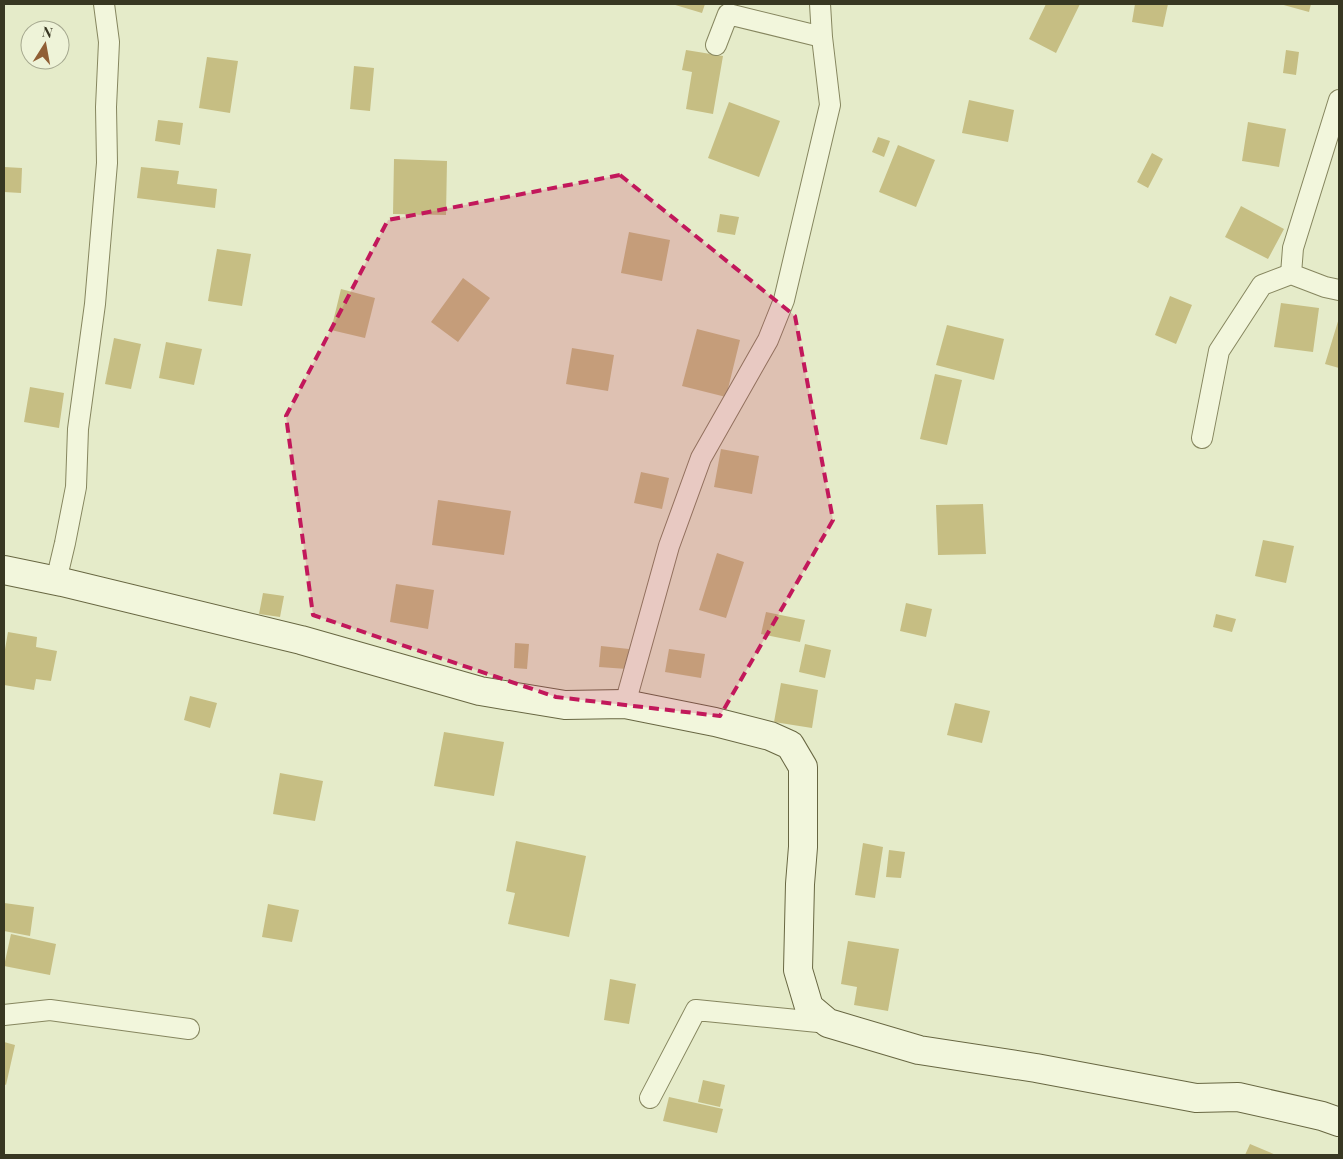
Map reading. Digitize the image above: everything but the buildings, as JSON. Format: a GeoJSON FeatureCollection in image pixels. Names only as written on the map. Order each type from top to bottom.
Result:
{"type":"FeatureCollection","features":[{"type":"Feature","properties":{"kind":"street"},"geometry":{"type":"LineString","coordinates":[[56,581],[76,487],[78,429],[95,304],[107,163],[106,107],[109,42],[104,4]]}},
{"type":"Feature","properties":{"kind":"street"},"geometry":{"type":"LineString","coordinates":[[625,704],[669,546],[701,458],[768,340],[784,300],[830,105],[820,4]]}},
{"type":"Feature","properties":{"kind":"street"},"geometry":{"type":"LineString","coordinates":[[716,45],[728,14],[822,37]]}},
{"type":"Feature","properties":{"kind":"street"},"geometry":{"type":"LineString","coordinates":[[1291,274],[1293,248],[1339,100]]}},
{"type":"Feature","properties":{"kind":"street"},"geometry":{"type":"LineString","coordinates":[[1202,438],[1219,351],[1262,285],[1291,274],[1325,287],[1339,290]]}},
{"type":"Feature","properties":{"kind":"street"},"geometry":{"type":"LineString","coordinates":[[4,570],[301,640],[480,691],[565,705],[625,704],[715,722],[770,736],[790,745],[803,767],[803,847],[798,970],[810,1007],[828,1023]]}},
{"type":"Feature","properties":{"kind":"street"},"geometry":{"type":"LineString","coordinates":[[4,1015],[50,1010],[189,1030]]}},
{"type":"Feature","properties":{"kind":"street"},"geometry":{"type":"LineString","coordinates":[[650,1098],[696,1010],[828,1023],[920,1050],[1036,1068],[1196,1098],[1238,1097],[1322,1116],[1339,1122]]}},
{"type":"Feature","properties":{"kind":"highlighted area"},"geometry":{"type":"Polygon","coordinates":[[[620,175],[795,316],[833,520],[720,716],[556,697],[313,615],[286,416],[388,220],[620,175]]]}}]}
